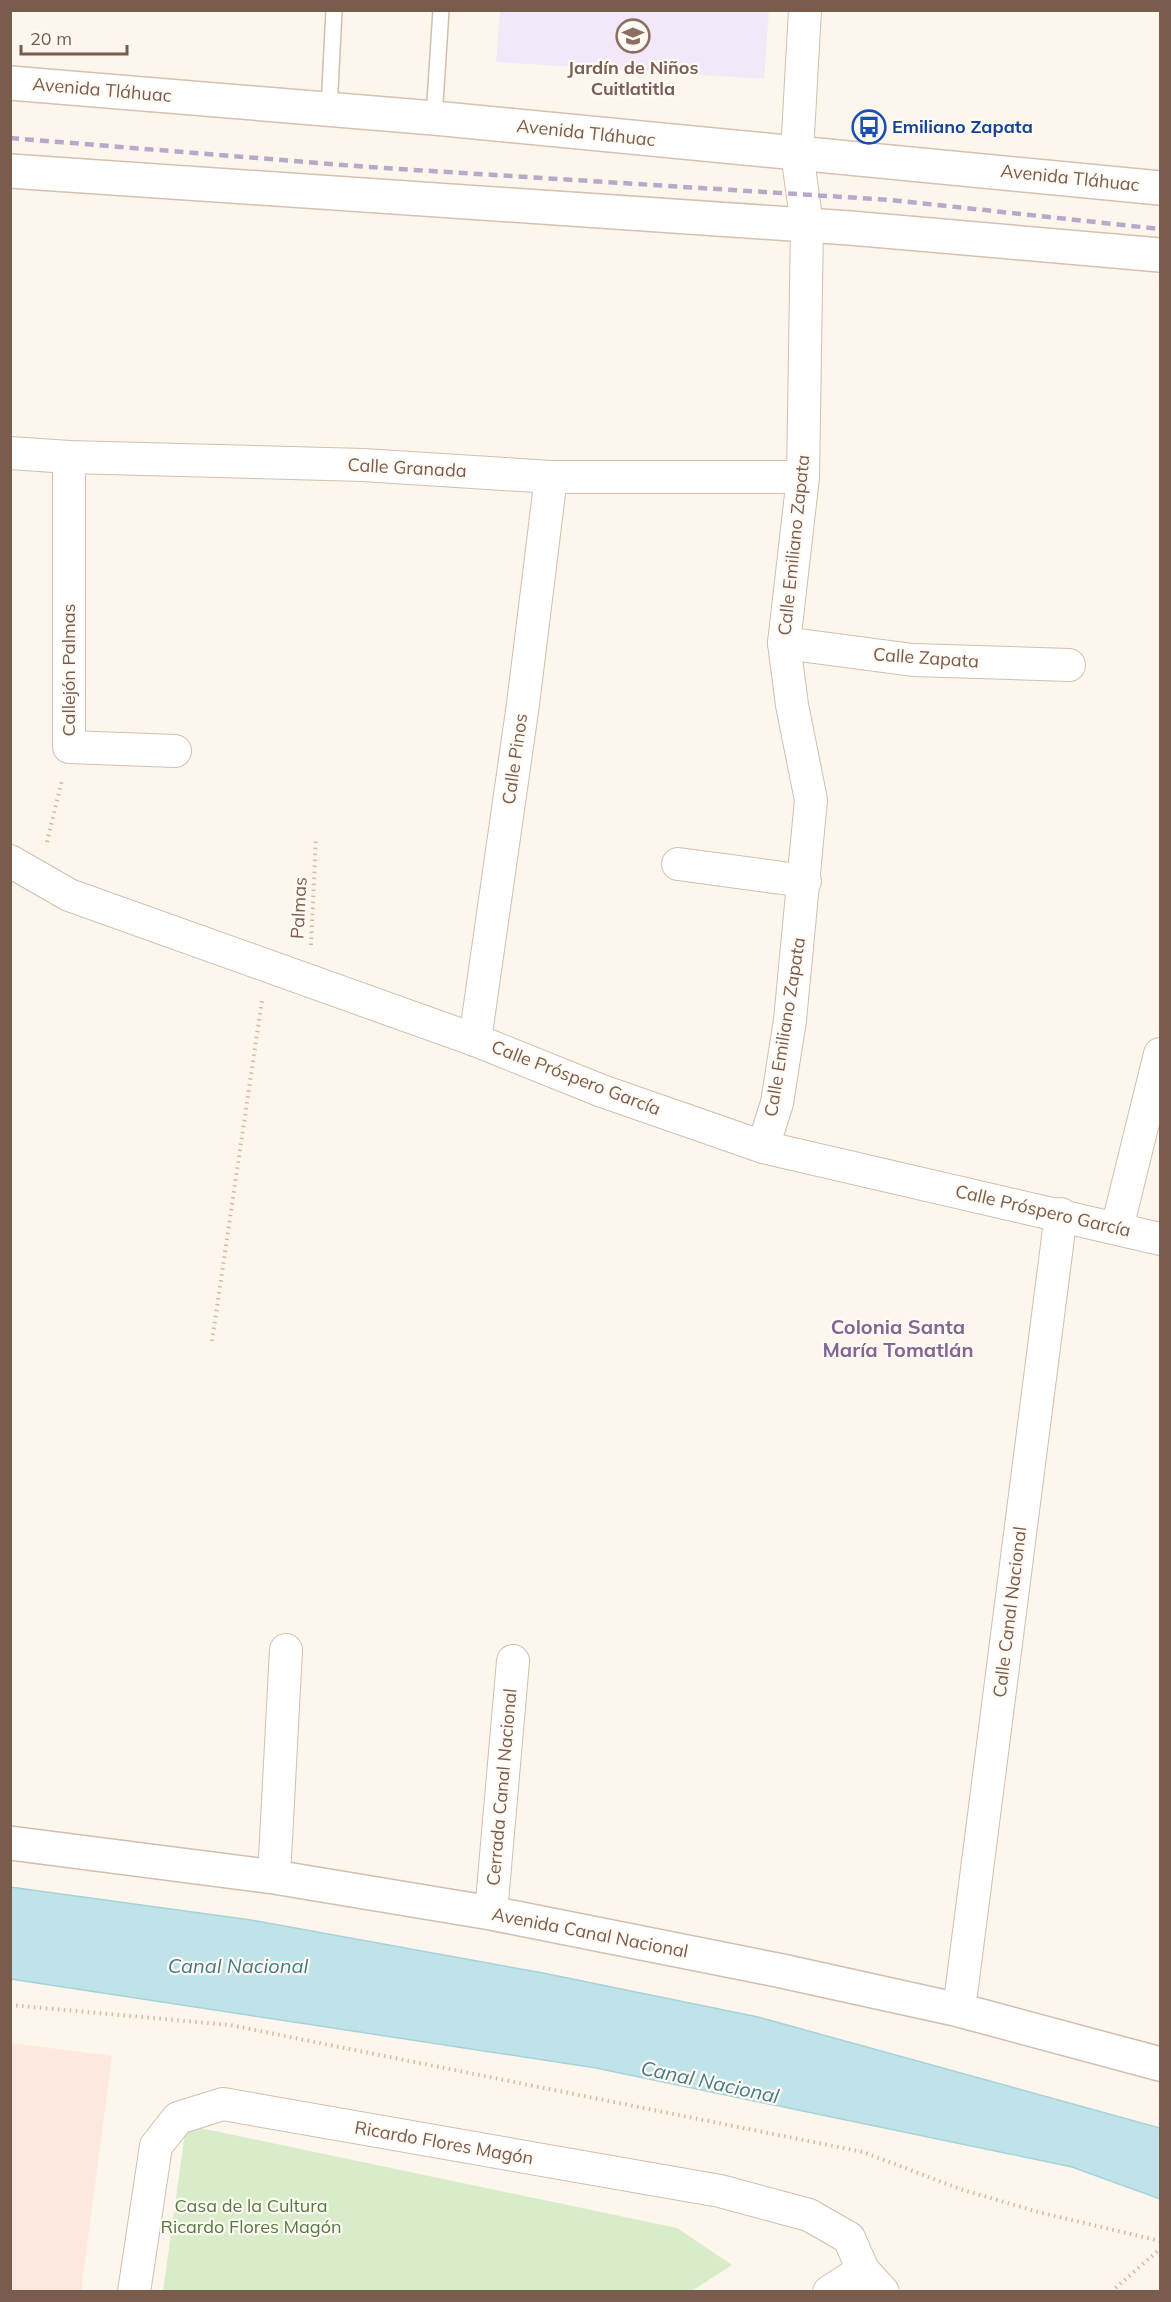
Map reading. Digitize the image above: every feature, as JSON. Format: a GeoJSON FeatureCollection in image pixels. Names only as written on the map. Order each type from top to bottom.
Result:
{"type":"FeatureCollection","features":[{"type":"Feature","properties":{"kind":"main road","name":"Avenida Tláhuac"},"geometry":{"type":"LineString","coordinates":[[10,83],[434,118],[1161,188]]}},
{"type":"Feature","properties":{"kind":"main road"},"geometry":{"type":"LineString","coordinates":[[10,171],[807,225],[1161,255]]}},
{"type":"Feature","properties":{"kind":"main road","name":"Avenida Canal Nacional"},"geometry":{"type":"LineString","coordinates":[[10,1843],[274,1877],[491,1913],[782,1971],[959,2010],[1161,2064]]}},
{"type":"Feature","properties":{"kind":"street","name":"Calle Emiliano Zapata"},"geometry":{"type":"LineString","coordinates":[[764,1147],[777,1103],[785,1051],[805,881],[811,800],[792,705],[784,643],[803,477],[807,225],[797,153],[805,10]]}},
{"type":"Feature","properties":{"kind":"street","name":"Calle Granada"},"geometry":{"type":"LineString","coordinates":[[10,453],[69,457],[363,465],[551,477],[803,477]]}},
{"type":"Feature","properties":{"kind":"street","name":"Callejón Palmas"},"geometry":{"type":"LineString","coordinates":[[69,457],[69,747]]}},
{"type":"Feature","properties":{"kind":"street","name":"Calle Pinos"},"geometry":{"type":"LineString","coordinates":[[475,1040],[523,704],[551,477]]}},
{"type":"Feature","properties":{"kind":"street","name":"Calle Zapata"},"geometry":{"type":"LineString","coordinates":[[784,643],[913,660],[1069,665]]}},
{"type":"Feature","properties":{"kind":"street"},"geometry":{"type":"LineString","coordinates":[[69,747],[175,751]]}},
{"type":"Feature","properties":{"kind":"street","name":"Calle Próspero García"},"geometry":{"type":"LineString","coordinates":[[10,861],[69,895],[475,1040],[602,1091],[764,1147],[1161,1239]]}},
{"type":"Feature","properties":{"kind":"street"},"geometry":{"type":"LineString","coordinates":[[678,864],[805,881]]}},
{"type":"Feature","properties":{"kind":"street"},"geometry":{"type":"LineString","coordinates":[[1117,1228],[1161,1054]]}},
{"type":"Feature","properties":{"kind":"street","name":"Calle Canal Nacional"},"geometry":{"type":"LineString","coordinates":[[959,2010],[1061,1214]]}},
{"type":"Feature","properties":{"kind":"street"},"geometry":{"type":"LineString","coordinates":[[274,1877],[286,1650]]}},
{"type":"Feature","properties":{"kind":"street","name":"Cerrada Canal Nacional"},"geometry":{"type":"LineString","coordinates":[[491,1913],[513,1661]]}},
{"type":"Feature","properties":{"kind":"street","name":"Ricardo Flores Magón"},"geometry":{"type":"LineString","coordinates":[[135,2292],[156,2146],[178,2118],[223,2104],[720,2191],[809,2215],[849,2238],[873,2281]]}},
{"type":"Feature","properties":{"kind":"street"},"geometry":{"type":"LineString","coordinates":[[829,2292],[873,2281]]}},
{"type":"Feature","properties":{"kind":"lane"},"geometry":{"type":"LineString","coordinates":[[329,109],[334,10]]}},
{"type":"Feature","properties":{"kind":"lane"},"geometry":{"type":"LineString","coordinates":[[434,118],[441,10]]}},
{"type":"Feature","properties":{"kind":"path","name":"Callejón Palmas"},"geometry":{"type":"LineString","coordinates":[[38,879],[69,747]]}},
{"type":"Feature","properties":{"kind":"path","name":"Palmas"},"geometry":{"type":"LineString","coordinates":[[309,981],[316,838]]}},
{"type":"Feature","properties":{"kind":"path"},"geometry":{"type":"LineString","coordinates":[[212,1341],[267,966]]}},
{"type":"Feature","properties":{"kind":"path"},"geometry":{"type":"LineString","coordinates":[[10,2005],[230,2025],[863,2152],[960,2189],[1038,2212],[1161,2241]]}},
{"type":"Feature","properties":{"kind":"path"},"geometry":{"type":"LineString","coordinates":[[1111,2292],[1161,2249]]}},
{"type":"Feature","properties":{"kind":"shaded area","name":"Jardín de Niños Cuitlatitla"},"geometry":{"type":"Polygon","coordinates":[[[500,11],[769,11],[764,79],[496,62],[500,11]]]}},
{"type":"Feature","properties":{"kind":"shaded area"},"geometry":{"type":"Polygon","coordinates":[[[11,2043],[112,2056],[81,2291],[11,2291],[11,2043]]]}},
{"type":"Feature","properties":{"kind":"green space","name":"Casa de la Cultura Ricardo Flores Magón"},"geometry":{"type":"Polygon","coordinates":[[[186,2125],[677,2228],[732,2265],[690,2292],[163,2292],[186,2125]]]}},
{"type":"Feature","properties":{"kind":"water","name":"Canal Nacional"},"geometry":{"type":"Polygon","coordinates":[[[10,1887],[251,1920],[543,1973],[758,2017],[1160,2128],[1160,2199],[1072,2167],[596,2068],[11,1979],[10,1887]]]}},
{"type":"Feature","properties":{"kind":"railway"},"geometry":{"type":"LineString","coordinates":[[10,138],[368,167],[891,200],[1160,229]]}},
{"type":"Feature","properties":{"kind":"place","name":"Jardín de Niños Cuitlatitla"},"geometry":{"type":"Point","coordinates":[633,36]}},
{"type":"Feature","properties":{"kind":"place","name":"Emiliano Zapata"},"geometry":{"type":"Point","coordinates":[869,127]}},
{"type":"Feature","properties":{"kind":"district","name":"Colonia Santa María Tomatlán"},"geometry":{"type":"Point","coordinates":[898,1338]}}]}
